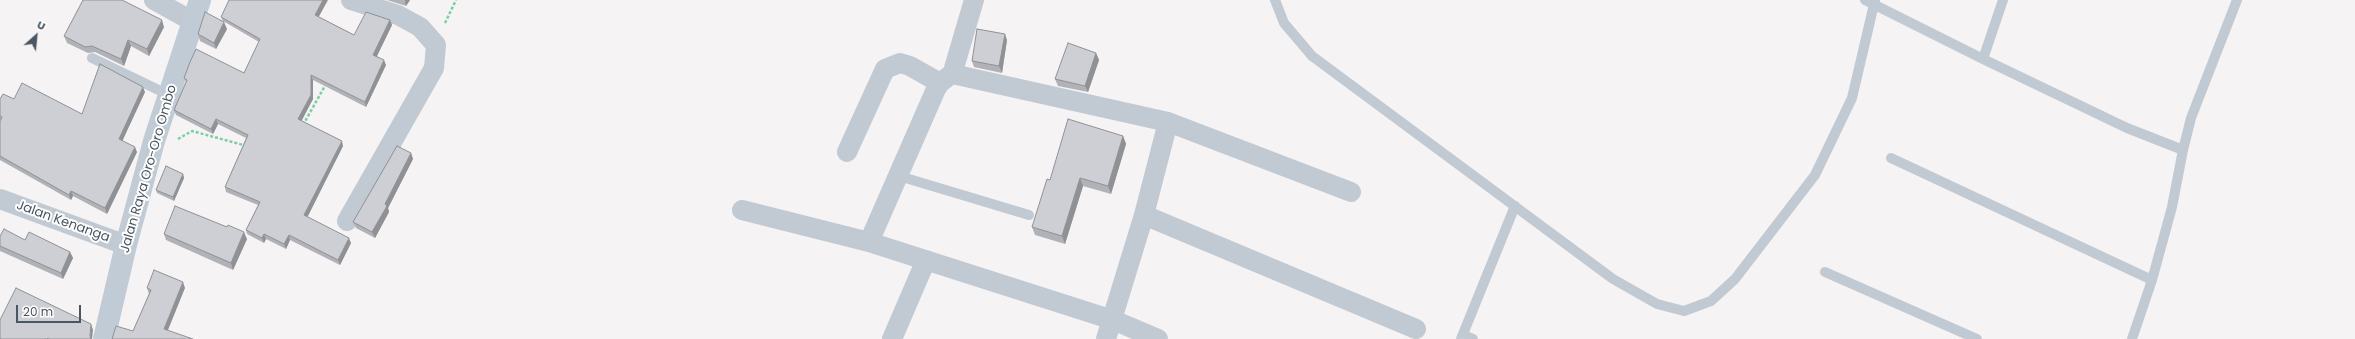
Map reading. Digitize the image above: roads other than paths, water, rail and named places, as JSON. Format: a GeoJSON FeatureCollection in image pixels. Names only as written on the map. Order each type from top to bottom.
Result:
{"type":"FeatureCollection","features":[{"type":"Feature","properties":{"kind":"main road","name":"Jalan Raya Oro-Oro Ombo"},"geometry":{"type":"LineString","coordinates":[[104,339],[126,245],[154,141],[200,0]]}},
{"type":"Feature","properties":{"kind":"street"},"geometry":{"type":"LineString","coordinates":[[154,0],[192,21]]}},
{"type":"Feature","properties":{"kind":"street"},"geometry":{"type":"LineString","coordinates":[[347,221],[434,68],[436,45],[420,27],[398,15],[351,0]]}},
{"type":"Feature","properties":{"kind":"street"},"geometry":{"type":"LineString","coordinates":[[869,242],[899,176],[947,78],[974,0]]}},
{"type":"Feature","properties":{"kind":"street"},"geometry":{"type":"LineString","coordinates":[[847,152],[885,69],[900,63],[947,78],[957,75],[1168,122],[1351,192]]}},
{"type":"Feature","properties":{"kind":"street"},"geometry":{"type":"LineString","coordinates":[[1106,339],[1144,215],[1168,122]]}},
{"type":"Feature","properties":{"kind":"street","name":"Jalan Kenanga"},"geometry":{"type":"LineString","coordinates":[[0,199],[126,245]]}},
{"type":"Feature","properties":{"kind":"street"},"geometry":{"type":"LineString","coordinates":[[742,210],[869,242],[1113,320],[1158,339]]}},
{"type":"Feature","properties":{"kind":"street"},"geometry":{"type":"LineString","coordinates":[[1144,215],[1416,329]]}},
{"type":"Feature","properties":{"kind":"street"},"geometry":{"type":"LineString","coordinates":[[892,339],[926,260]]}},
{"type":"Feature","properties":{"kind":"lane"},"geometry":{"type":"LineString","coordinates":[[1275,0],[1284,22],[1312,56],[1613,279],[1657,304],[1684,311],[1711,301],[1735,278],[1815,175],[1852,98],[1871,1],[1983,59],[2127,128],[2183,150]]}},
{"type":"Feature","properties":{"kind":"lane"},"geometry":{"type":"LineString","coordinates":[[1983,59],[2003,0]]}},
{"type":"Feature","properties":{"kind":"lane"},"geometry":{"type":"LineString","coordinates":[[2132,339],[2152,280],[2172,207],[2183,150],[2192,118],[2236,0]]}},
{"type":"Feature","properties":{"kind":"lane"},"geometry":{"type":"LineString","coordinates":[[92,58],[169,95]]}},
{"type":"Feature","properties":{"kind":"lane"},"geometry":{"type":"LineString","coordinates":[[1891,158],[2152,280]]}},
{"type":"Feature","properties":{"kind":"lane"},"geometry":{"type":"LineString","coordinates":[[899,176],[1030,215]]}},
{"type":"Feature","properties":{"kind":"lane"},"geometry":{"type":"LineString","coordinates":[[1466,338],[1515,206]]}},
{"type":"Feature","properties":{"kind":"lane"},"geometry":{"type":"LineString","coordinates":[[1825,272],[1978,339]]}}]}
